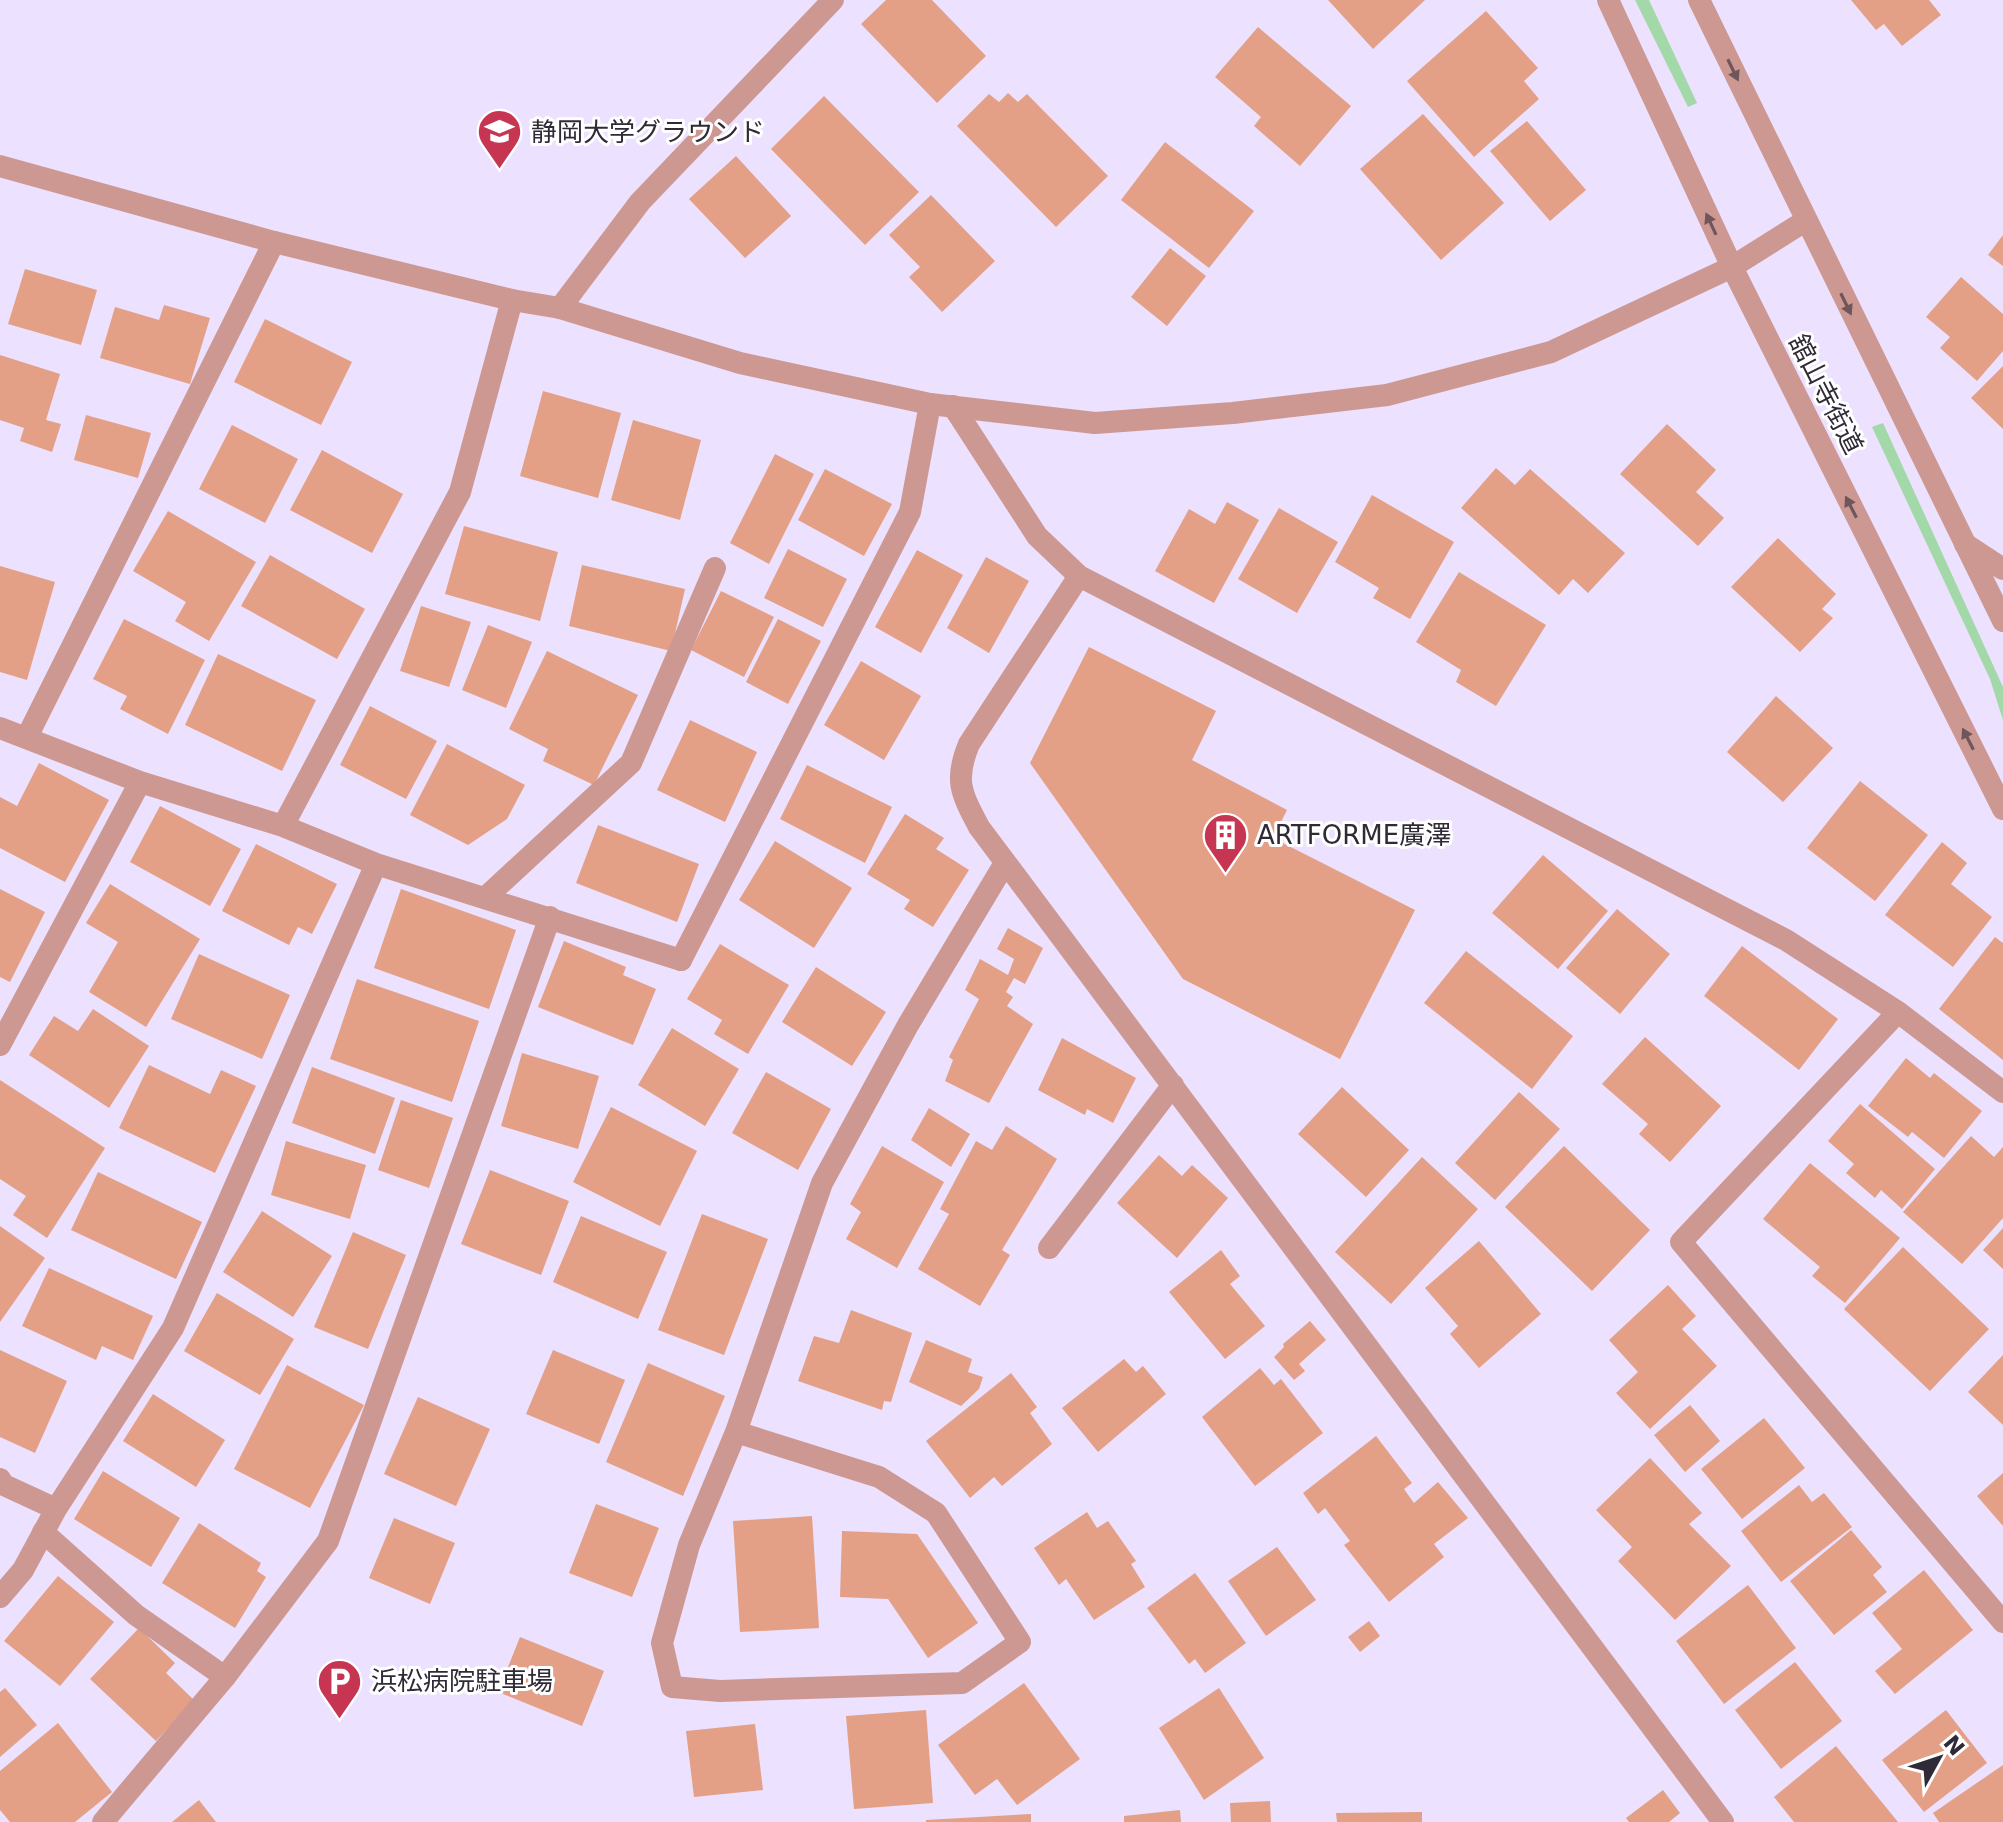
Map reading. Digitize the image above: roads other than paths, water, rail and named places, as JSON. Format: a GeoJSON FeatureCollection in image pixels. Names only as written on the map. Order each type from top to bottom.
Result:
{"type":"FeatureCollection","features":[{"type":"Feature","properties":{"kind":"street"},"geometry":{"type":"LineString","coordinates":[[560,308],[640,202],[833,0]]}},
{"type":"Feature","properties":{"kind":"street","name":"舘山寺街道"},"geometry":{"type":"LineString","coordinates":[[1608,0],[1732,267],[2003,809]]}},
{"type":"Feature","properties":{"kind":"street"},"geometry":{"type":"LineString","coordinates":[[1699,0],[2003,621]]}},
{"type":"Feature","properties":{"kind":"street"},"geometry":{"type":"LineString","coordinates":[[0,166],[274,242],[512,300],[560,308],[740,363],[941,405],[1095,423],[1233,413],[1387,395],[1551,352],[1732,267],[1805,221]]}},
{"type":"Feature","properties":{"kind":"street"},"geometry":{"type":"LineString","coordinates":[[27,737],[274,242]]}},
{"type":"Feature","properties":{"kind":"street"},"geometry":{"type":"LineString","coordinates":[[283,826],[460,492],[512,300]]}},
{"type":"Feature","properties":{"kind":"street"},"geometry":{"type":"LineString","coordinates":[[941,405],[1037,536],[1079,576],[1786,940],[1898,1012],[2003,1092]]}},
{"type":"Feature","properties":{"kind":"street"},"geometry":{"type":"LineString","coordinates":[[0,728],[140,782],[283,826],[376,864],[681,960],[910,512],[941,405]]}},
{"type":"Feature","properties":{"kind":"street"},"geometry":{"type":"LineString","coordinates":[[1965,544],[2003,569]]}},
{"type":"Feature","properties":{"kind":"street"},"geometry":{"type":"LineString","coordinates":[[486,897],[631,763],[715,568]]}},
{"type":"Feature","properties":{"kind":"street"},"geometry":{"type":"LineString","coordinates":[[1079,576],[969,744],[960,767],[962,794],[979,827],[1723,1822]]}},
{"type":"Feature","properties":{"kind":"street"},"geometry":{"type":"LineString","coordinates":[[0,1045],[140,782]]}},
{"type":"Feature","properties":{"kind":"street"},"geometry":{"type":"LineString","coordinates":[[736,1432],[879,1477],[936,1513],[1020,1642],[962,1683],[720,1691],[672,1687],[662,1643],[689,1545],[736,1432],[822,1183],[908,1025],[1005,863]]}},
{"type":"Feature","properties":{"kind":"street"},"geometry":{"type":"LineString","coordinates":[[0,1597],[23,1570],[56,1509],[173,1328],[376,864]]}},
{"type":"Feature","properties":{"kind":"street"},"geometry":{"type":"LineString","coordinates":[[103,1822],[225,1677],[328,1541],[550,917]]}},
{"type":"Feature","properties":{"kind":"street"},"geometry":{"type":"LineString","coordinates":[[1898,1012],[1681,1242],[2003,1622]]}},
{"type":"Feature","properties":{"kind":"street"},"geometry":{"type":"LineString","coordinates":[[1049,1248],[1173,1085]]}},
{"type":"Feature","properties":{"kind":"street"},"geometry":{"type":"LineString","coordinates":[[0,1479],[4,1485],[56,1509]]}},
{"type":"Feature","properties":{"kind":"street"},"geometry":{"type":"LineString","coordinates":[[43,1532],[136,1615],[225,1677]]}},
{"type":"Feature","properties":{"kind":"place","name":"静岡大学グラウンド"},"geometry":{"type":"Point","coordinates":[500,171]}},
{"type":"Feature","properties":{"kind":"place","name":"ARTFORME廣澤"},"geometry":{"type":"Point","coordinates":[1226,874]}},
{"type":"Feature","properties":{"kind":"place","name":"浜松病院駐車場"},"geometry":{"type":"Point","coordinates":[340,1720]}}]}
